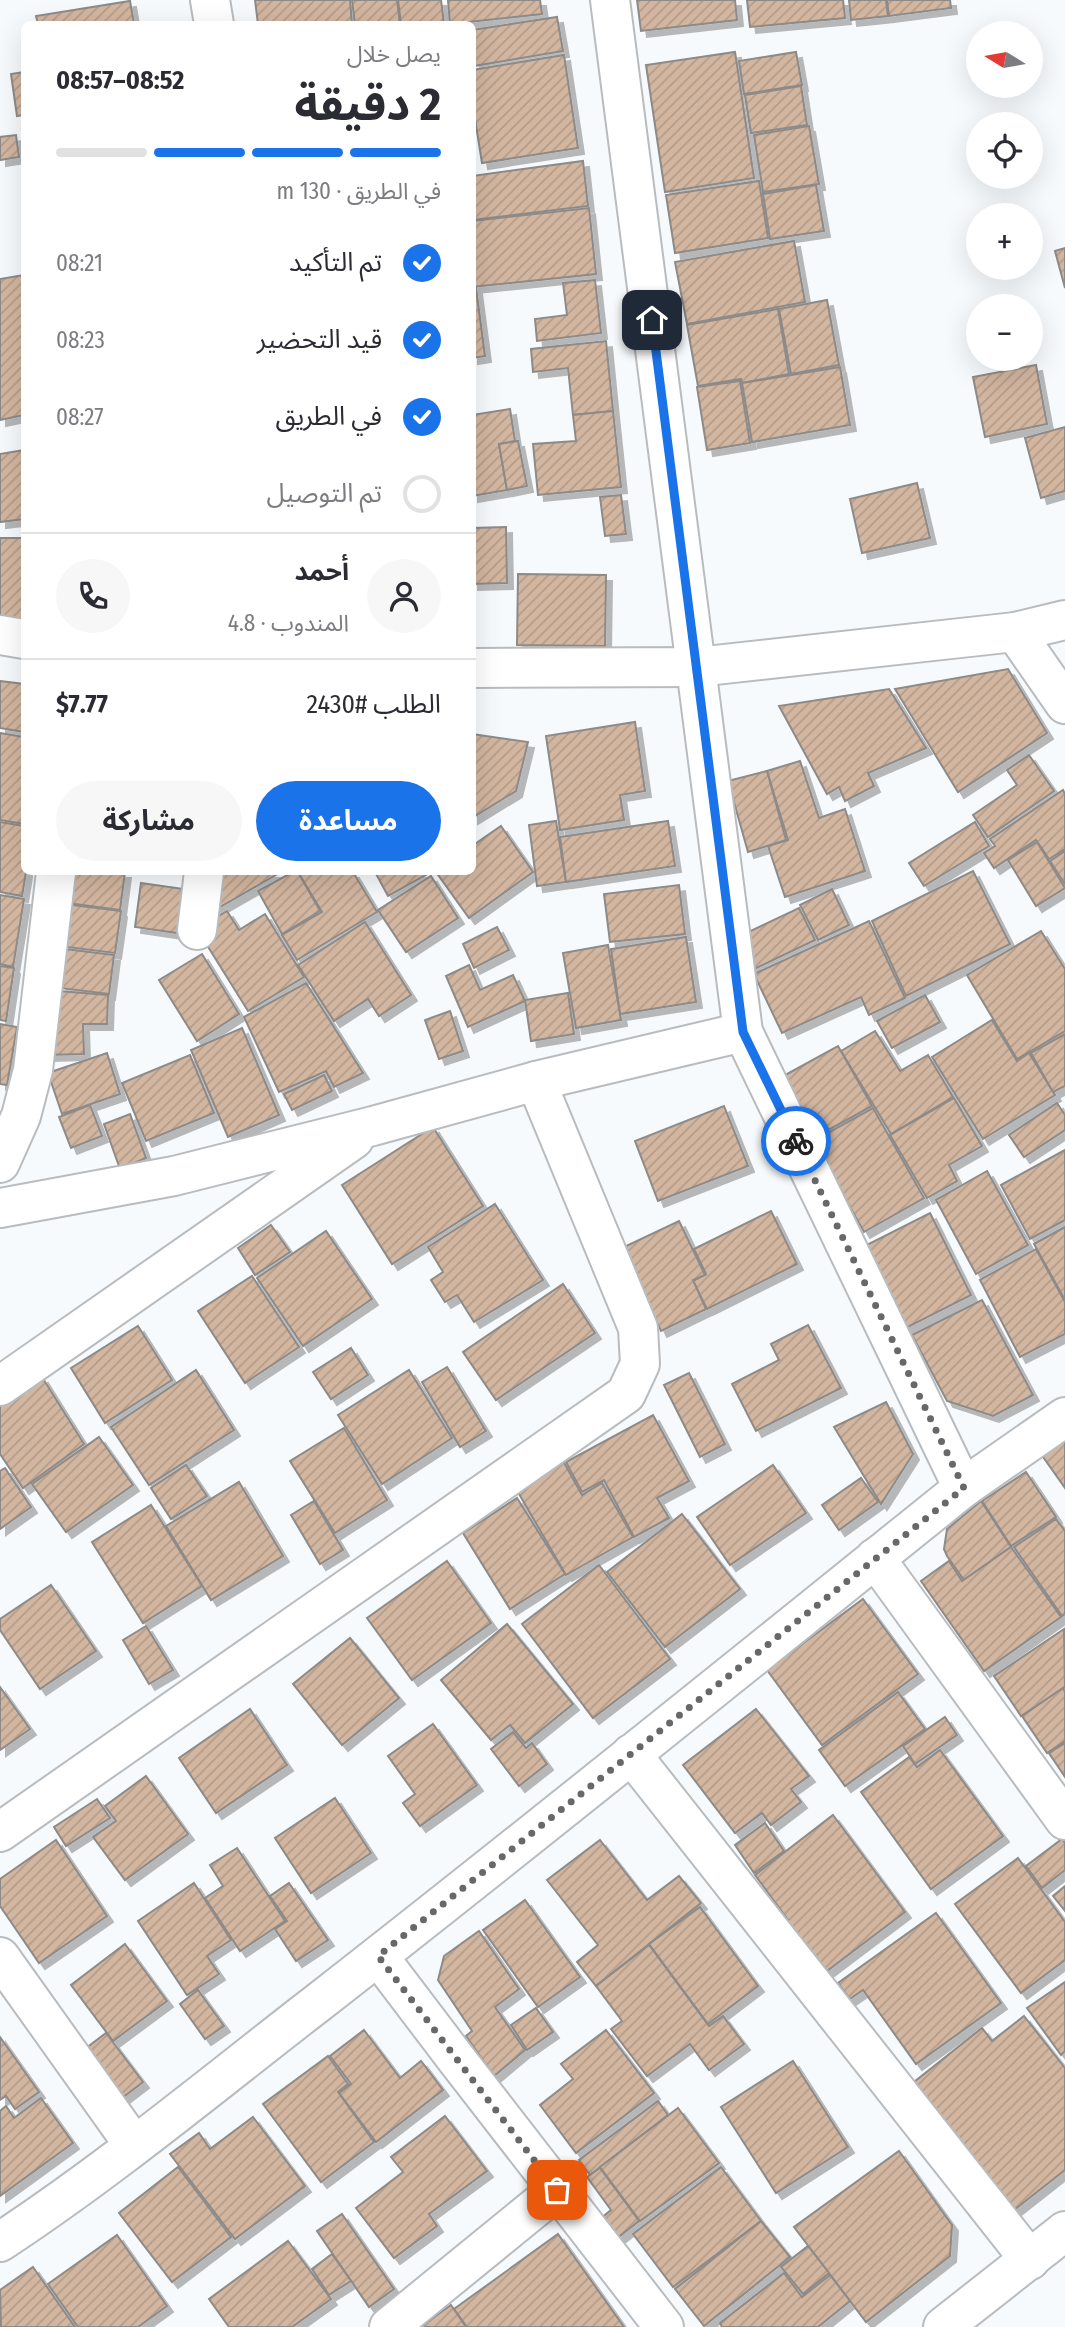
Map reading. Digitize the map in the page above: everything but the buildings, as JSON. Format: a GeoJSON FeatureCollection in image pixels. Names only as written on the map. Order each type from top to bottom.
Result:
{"type":"FeatureCollection","features":[{"type":"Feature","properties":{"kind":"street"},"geometry":{"type":"LineString","coordinates":[[210,0],[214,21]]}},
{"type":"Feature","properties":{"kind":"street"},"geometry":{"type":"LineString","coordinates":[[610,0],[743,1032],[964,1488]]}},
{"type":"Feature","properties":{"kind":"street"},"geometry":{"type":"LineString","coordinates":[[476,668],[697,667],[1015,632],[1065,620]]}},
{"type":"Feature","properties":{"kind":"street"},"geometry":{"type":"LineString","coordinates":[[1015,632],[1065,704]]}},
{"type":"Feature","properties":{"kind":"street"},"geometry":{"type":"LineString","coordinates":[[0,635],[21,638]]}},
{"type":"Feature","properties":{"kind":"street"},"geometry":{"type":"LineString","coordinates":[[0,1163],[22,1116],[33,1070],[56,875]]}},
{"type":"Feature","properties":{"kind":"street"},"geometry":{"type":"LineString","coordinates":[[197,930],[204,875]]}},
{"type":"Feature","properties":{"kind":"street"},"geometry":{"type":"LineString","coordinates":[[0,1208],[174,1175],[373,1126],[536,1081],[743,1032]]}},
{"type":"Feature","properties":{"kind":"street"},"geometry":{"type":"LineString","coordinates":[[0,1832],[626,1394],[640,1364],[638,1328],[536,1081]]}},
{"type":"Feature","properties":{"kind":"street"},"geometry":{"type":"LineString","coordinates":[[0,1385],[373,1126]]}},
{"type":"Feature","properties":{"kind":"street"},"geometry":{"type":"LineString","coordinates":[[0,2242],[46,2212],[378,1956],[964,1488],[1065,1417]]}},
{"type":"Feature","properties":{"kind":"street"},"geometry":{"type":"LineString","coordinates":[[875,1559],[1065,1821]]}},
{"type":"Feature","properties":{"kind":"street"},"geometry":{"type":"LineString","coordinates":[[631,1754],[1030,2260]]}},
{"type":"Feature","properties":{"kind":"street"},"geometry":{"type":"LineString","coordinates":[[378,1956],[664,2327]]}},
{"type":"Feature","properties":{"kind":"street"},"geometry":{"type":"LineString","coordinates":[[0,1957],[134,2145]]}},
{"type":"Feature","properties":{"kind":"street"},"geometry":{"type":"LineString","coordinates":[[389,2327],[557,2190]]}},
{"type":"Feature","properties":{"kind":"street"},"geometry":{"type":"LineString","coordinates":[[943,2327],[1065,2231]]}},
{"type":"Feature","properties":{"kind":"way so far"},"geometry":{"type":"LineString","coordinates":[[557,2190],[378,1956],[964,1488],[796,1141]]}},
{"type":"Feature","properties":{"kind":"route"},"geometry":{"type":"LineString","coordinates":[[652,320],[743,1032],[796,1141]]}}]}
